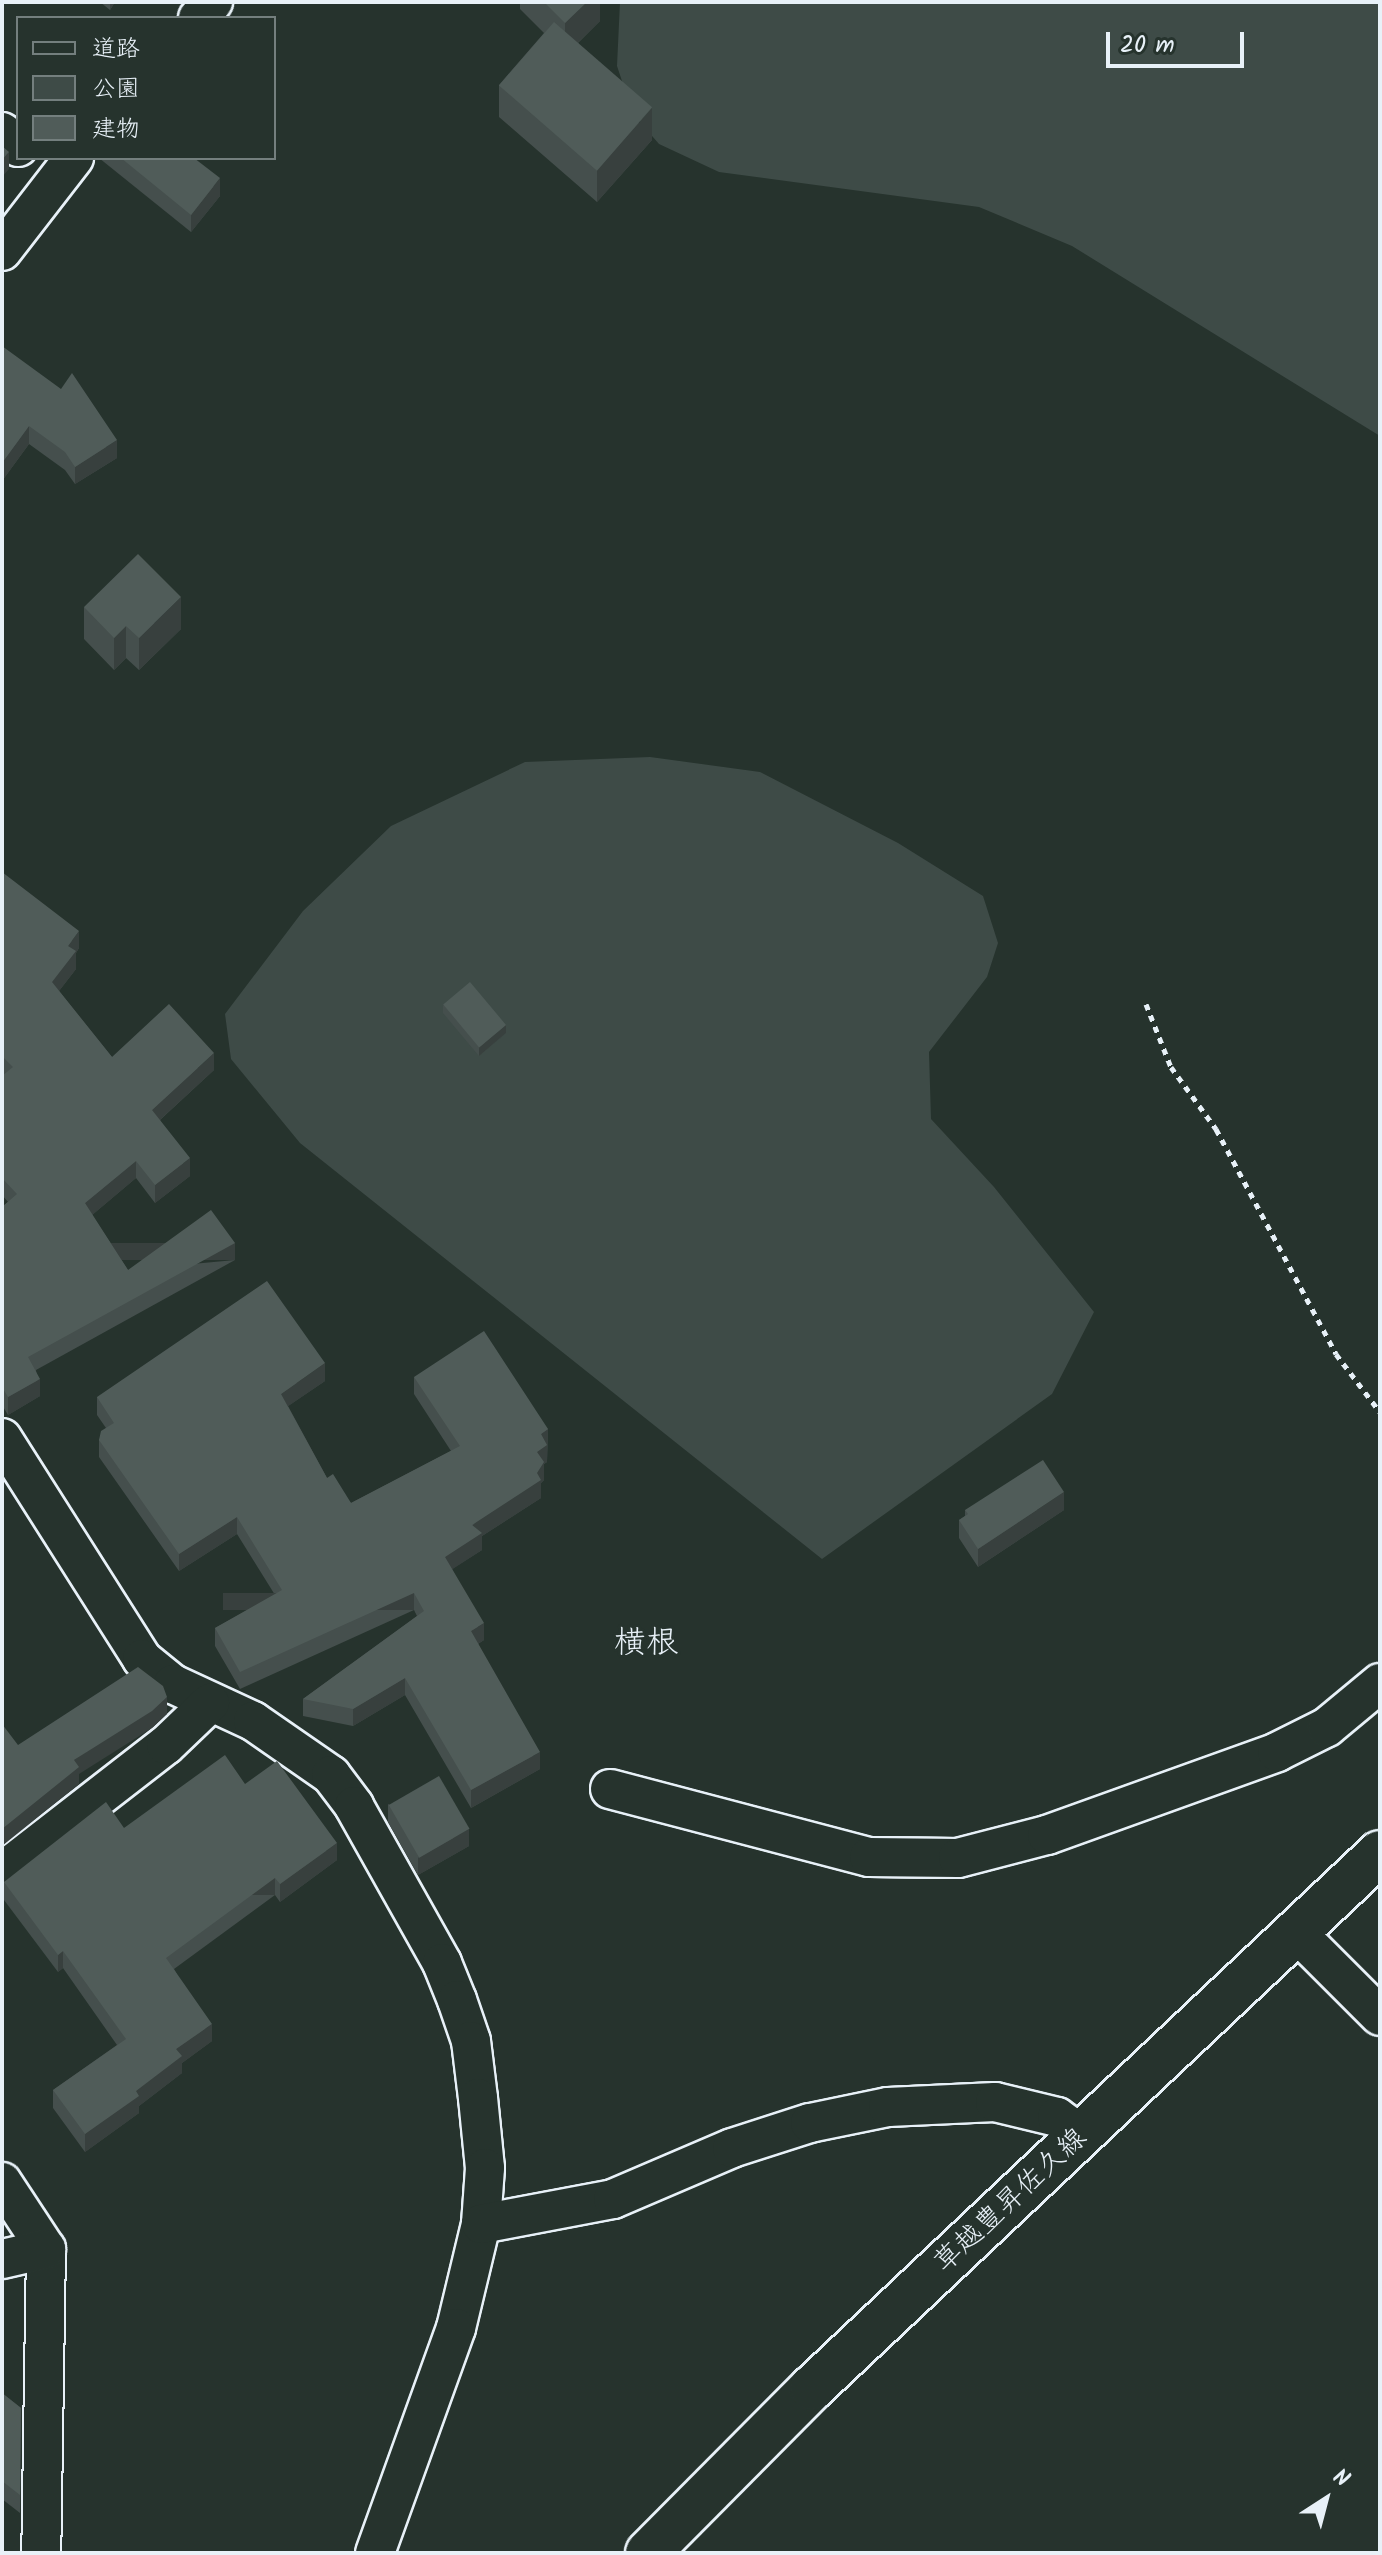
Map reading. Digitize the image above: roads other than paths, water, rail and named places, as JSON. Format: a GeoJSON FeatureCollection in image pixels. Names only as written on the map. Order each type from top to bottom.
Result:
{"type":"FeatureCollection","features":[{"type":"Feature","properties":{"kind":"main road","name":"草越豊昇佐久線"},"geometry":{"type":"LineString","coordinates":[[648,2553],[812,2388],[1380,1853]]}},
{"type":"Feature","properties":{"kind":"street"},"geometry":{"type":"LineString","coordinates":[[2,251],[52,166]]}},
{"type":"Feature","properties":{"kind":"street"},"geometry":{"type":"LineString","coordinates":[[2,1438],[142,1659],[173,1684],[253,1721],[331,1775],[354,1806],[442,1963],[471,2041],[485,2168],[481,2224],[456,2328],[375,2553]]}},
{"type":"Feature","properties":{"kind":"street"},"geometry":{"type":"LineString","coordinates":[[610,1789],[869,1857],[958,1858],[1047,1835],[1277,1752],[1327,1727],[1380,1683]]}},
{"type":"Feature","properties":{"kind":"street"},"geometry":{"type":"LineString","coordinates":[[2,1872],[166,1745],[210,1703]]}},
{"type":"Feature","properties":{"kind":"street"},"geometry":{"type":"LineString","coordinates":[[1297,1933],[1380,2016]]}},
{"type":"Feature","properties":{"kind":"street"},"geometry":{"type":"LineString","coordinates":[[481,2224],[613,2199],[732,2148],[810,2123],[888,2107],[995,2102],[1057,2117],[1082,2135]]}},
{"type":"Feature","properties":{"kind":"street"},"geometry":{"type":"LineString","coordinates":[[2,2182],[46,2249],[41,2553]]}},
{"type":"Feature","properties":{"kind":"street"},"geometry":{"type":"LineString","coordinates":[[2,2259],[46,2249]]}},
{"type":"Feature","properties":{"kind":"district","name":"横根"},"geometry":{"type":"Point","coordinates":[646,1644]}}]}
